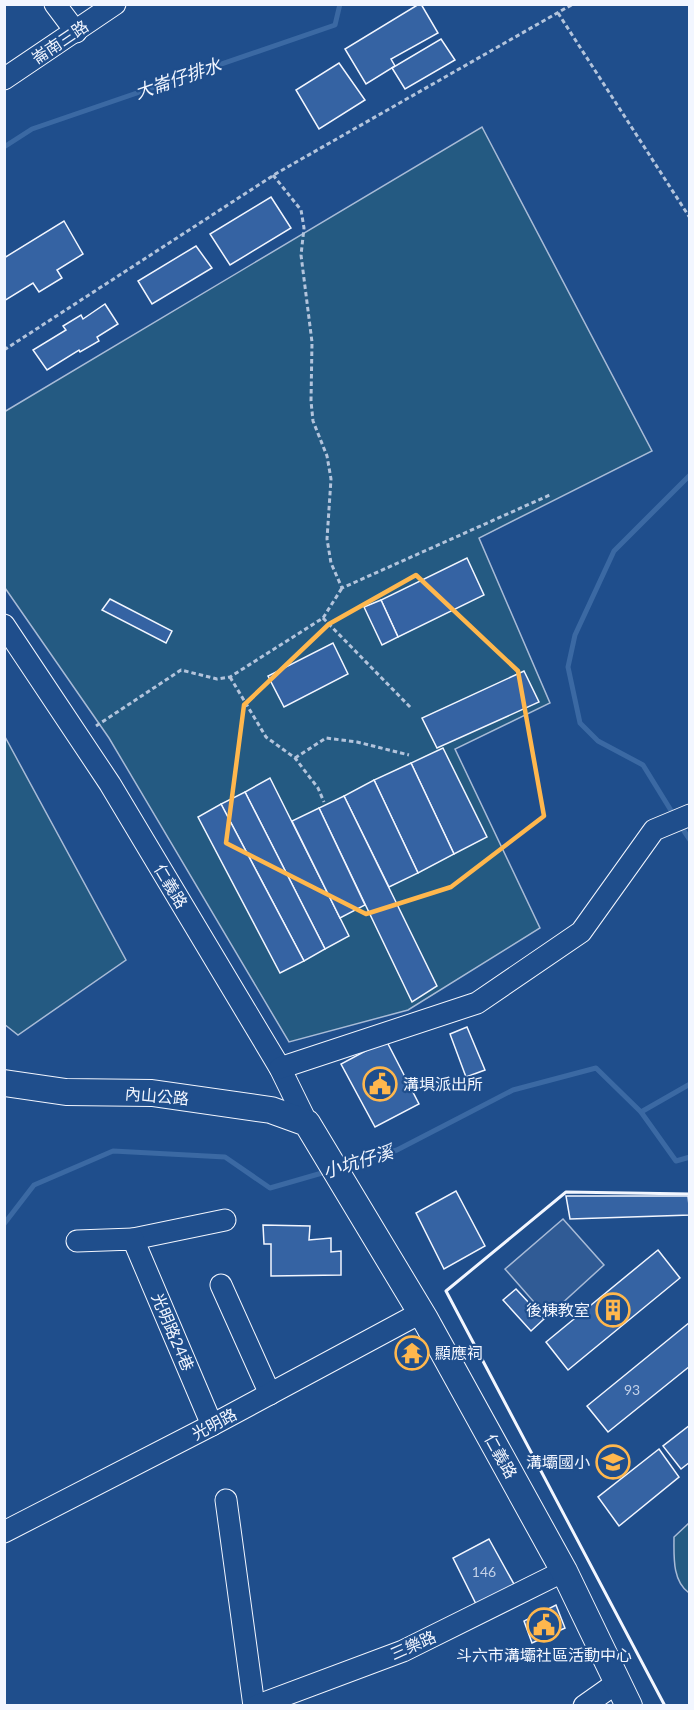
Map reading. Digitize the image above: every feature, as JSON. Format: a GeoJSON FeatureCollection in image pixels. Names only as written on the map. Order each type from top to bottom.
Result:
{"type":"FeatureCollection","features":[{"type":"Feature","properties":{"kind":"main road","name":"內山公路"},"geometry":{"type":"LineString","coordinates":[[4,1083],[66,1092],[152,1093],[271,1110],[307,1123]]}},
{"type":"Feature","properties":{"kind":"main road","name":"仁義路"},"geometry":{"type":"LineString","coordinates":[[307,1123],[422,1312],[564,1572],[629,1706]]}},
{"type":"Feature","properties":{"kind":"street"},"geometry":{"type":"LineString","coordinates":[[55,4],[76,32]]}},
{"type":"Feature","properties":{"kind":"street","name":"崙南三路"},"geometry":{"type":"LineString","coordinates":[[4,79],[115,4]]}},
{"type":"Feature","properties":{"kind":"street","name":"仁義路"},"geometry":{"type":"LineString","coordinates":[[4,625],[110,784],[280,1068],[307,1123]]}},
{"type":"Feature","properties":{"kind":"street"},"geometry":{"type":"LineString","coordinates":[[280,1068],[477,1003],[580,932],[654,830],[690,815]]}},
{"type":"Feature","properties":{"kind":"street"},"geometry":{"type":"LineString","coordinates":[[77,1241],[133,1239],[225,1220]]}},
{"type":"Feature","properties":{"kind":"street","name":"光明路24巷"},"geometry":{"type":"LineString","coordinates":[[133,1239],[212,1425]]}},
{"type":"Feature","properties":{"kind":"street"},"geometry":{"type":"LineString","coordinates":[[221,1285],[270,1394]]}},
{"type":"Feature","properties":{"kind":"street","name":"光明路"},"geometry":{"type":"LineString","coordinates":[[4,1532],[212,1425],[422,1312]]}},
{"type":"Feature","properties":{"kind":"street"},"geometry":{"type":"LineString","coordinates":[[226,1500],[255,1706]]}},
{"type":"Feature","properties":{"kind":"street","name":"三樂路"},"geometry":{"type":"LineString","coordinates":[[255,1706],[403,1651],[564,1572]]}},
{"type":"Feature","properties":{"kind":"street"},"geometry":{"type":"LineString","coordinates":[[584,1706],[618,1682]]}},
{"type":"Feature","properties":{"kind":"path"},"geometry":{"type":"LineString","coordinates":[[4,350],[273,176],[573,4]]}},
{"type":"Feature","properties":{"kind":"path"},"geometry":{"type":"LineString","coordinates":[[558,13],[690,218]]}},
{"type":"Feature","properties":{"kind":"path"},"geometry":{"type":"LineString","coordinates":[[273,176],[301,210],[304,228],[301,255],[312,342],[313,421],[327,456],[331,479],[327,539],[331,563],[342,588]]}},
{"type":"Feature","properties":{"kind":"path"},"geometry":{"type":"LineString","coordinates":[[79,737],[181,670],[217,679],[230,676],[323,618],[342,588],[552,494]]}},
{"type":"Feature","properties":{"kind":"path"},"geometry":{"type":"LineString","coordinates":[[323,618],[412,709]]}},
{"type":"Feature","properties":{"kind":"path"},"geometry":{"type":"LineString","coordinates":[[230,676],[266,737],[295,758],[318,788],[324,802]]}},
{"type":"Feature","properties":{"kind":"path"},"geometry":{"type":"LineString","coordinates":[[295,758],[326,738],[357,742],[409,754]]}},
{"type":"Feature","properties":{"kind":"highlighted area"},"geometry":{"type":"Polygon","coordinates":[[[416,575],[518,671],[544,816],[451,887],[366,914],[226,843],[244,705],[329,624],[416,575]]]}},
{"type":"Feature","properties":{"kind":"shaded area"},"geometry":{"type":"Polygon","coordinates":[[[482,127],[652,451],[479,538],[550,703],[455,749],[540,928],[408,1010],[289,1042],[109,738],[5,588],[4,412],[482,127]]]}},
{"type":"Feature","properties":{"kind":"shaded area"},"geometry":{"type":"Polygon","coordinates":[[[4,735],[126,960],[18,1035],[4,1024],[4,735]]]}},
{"type":"Feature","properties":{"kind":"shaded area"},"geometry":{"type":"Polygon","coordinates":[[[563,1219],[604,1265],[547,1317],[505,1269],[563,1219]]]}},
{"type":"Feature","properties":{"kind":"shaded area"},"geometry":{"type":"Polygon","coordinates":[[[689,1523],[689,1593],[679,1582],[677,1575],[674,1560],[674,1537],[689,1523]]]}},
{"type":"Feature","properties":{"kind":"building"},"geometry":{"type":"Polygon","coordinates":[[[419,4],[438,33],[391,59],[395,66],[366,84],[345,49],[419,4]]]}},
{"type":"Feature","properties":{"kind":"building"},"geometry":{"type":"Polygon","coordinates":[[[441,39],[455,60],[405,89],[392,68],[441,39]]]}},
{"type":"Feature","properties":{"kind":"building"},"geometry":{"type":"Polygon","coordinates":[[[339,63],[365,100],[319,129],[296,90],[339,63]]]}},
{"type":"Feature","properties":{"kind":"building"},"geometry":{"type":"Polygon","coordinates":[[[271,197],[291,228],[230,265],[210,234],[271,197]]]}},
{"type":"Feature","properties":{"kind":"building"},"geometry":{"type":"Polygon","coordinates":[[[64,221],[83,254],[57,270],[62,278],[39,292],[33,283],[4,301],[4,258],[64,221]]]}},
{"type":"Feature","properties":{"kind":"building"},"geometry":{"type":"Polygon","coordinates":[[[196,246],[212,268],[152,304],[138,281],[196,246]]]}},
{"type":"Feature","properties":{"kind":"building"},"geometry":{"type":"Polygon","coordinates":[[[105,304],[118,324],[97,337],[99,341],[80,352],[79,350],[47,370],[33,350],[66,330],[63,326],[81,315],[83,319],[105,304]]]}},
{"type":"Feature","properties":{"kind":"building"},"geometry":{"type":"Polygon","coordinates":[[[467,558],[484,595],[398,637],[381,600],[467,558]]]}},
{"type":"Feature","properties":{"kind":"building"},"geometry":{"type":"Polygon","coordinates":[[[110,599],[172,631],[166,643],[102,610],[110,599]]]}},
{"type":"Feature","properties":{"kind":"building"},"geometry":{"type":"Polygon","coordinates":[[[381,600],[398,637],[382,645],[364,607],[381,600]]]}},
{"type":"Feature","properties":{"kind":"building"},"geometry":{"type":"Polygon","coordinates":[[[333,643],[348,674],[284,707],[268,676],[333,643]]]}},
{"type":"Feature","properties":{"kind":"building"},"geometry":{"type":"Polygon","coordinates":[[[524,671],[539,702],[437,748],[422,718],[524,671]]]}},
{"type":"Feature","properties":{"kind":"building"},"geometry":{"type":"Polygon","coordinates":[[[443,748],[487,837],[454,854],[411,763],[443,748]]]}},
{"type":"Feature","properties":{"kind":"building"},"geometry":{"type":"Polygon","coordinates":[[[411,763],[454,854],[418,873],[374,780],[411,763]]]}},
{"type":"Feature","properties":{"kind":"building"},"geometry":{"type":"Polygon","coordinates":[[[270,778],[349,936],[325,949],[245,792],[270,778]]]}},
{"type":"Feature","properties":{"kind":"building"},"geometry":{"type":"Polygon","coordinates":[[[374,780],[418,873],[389,887],[344,796],[374,780]]]}},
{"type":"Feature","properties":{"kind":"building"},"geometry":{"type":"Polygon","coordinates":[[[245,792],[325,949],[304,961],[221,804],[245,792]]]}},
{"type":"Feature","properties":{"kind":"building"},"geometry":{"type":"Polygon","coordinates":[[[344,796],[437,986],[412,1002],[319,808],[344,796]]]}},
{"type":"Feature","properties":{"kind":"building"},"geometry":{"type":"Polygon","coordinates":[[[221,804],[304,961],[280,973],[198,817],[221,804]]]}},
{"type":"Feature","properties":{"kind":"building"},"geometry":{"type":"Polygon","coordinates":[[[319,808],[365,905],[340,918],[292,821],[319,808]]]}},
{"type":"Feature","properties":{"kind":"building"},"geometry":{"type":"Polygon","coordinates":[[[467,1027],[485,1070],[466,1077],[450,1034],[467,1027]]]}},
{"type":"Feature","properties":{"kind":"building","name":"溝埧派出所"},"geometry":{"type":"Polygon","coordinates":[[[386,1040],[419,1104],[375,1127],[341,1064],[386,1040]]]}},
{"type":"Feature","properties":{"kind":"building"},"geometry":{"type":"Polygon","coordinates":[[[456,1191],[485,1246],[444,1269],[416,1213],[456,1191]]]}},
{"type":"Feature","properties":{"kind":"building"},"geometry":{"type":"Polygon","coordinates":[[[566,1196],[688,1196],[690,1215],[570,1219],[566,1196]]]}},
{"type":"Feature","properties":{"kind":"building"},"geometry":{"type":"Polygon","coordinates":[[[263,1225],[310,1226],[309,1240],[331,1238],[331,1252],[341,1251],[341,1275],[271,1276],[271,1244],[264,1244],[263,1225]]]}},
{"type":"Feature","properties":{"kind":"building","name":"後棟教室"},"geometry":{"type":"Polygon","coordinates":[[[658,1250],[680,1278],[568,1370],[546,1342],[658,1250]]]}},
{"type":"Feature","properties":{"kind":"building"},"geometry":{"type":"Polygon","coordinates":[[[516,1289],[544,1319],[531,1331],[503,1300],[516,1289]]]}},
{"type":"Feature","properties":{"kind":"building"},"geometry":{"type":"Polygon","coordinates":[[[690,1322],[690,1366],[608,1432],[587,1406],[690,1322]]]}},
{"type":"Feature","properties":{"kind":"building"},"geometry":{"type":"Polygon","coordinates":[[[690,1425],[690,1462],[681,1469],[663,1446],[690,1425]]]}},
{"type":"Feature","properties":{"kind":"building"},"geometry":{"type":"Polygon","coordinates":[[[659,1449],[679,1477],[619,1526],[598,1497],[659,1449]]]}},
{"type":"Feature","properties":{"kind":"building"},"geometry":{"type":"Polygon","coordinates":[[[489,1539],[515,1586],[477,1606],[453,1558],[489,1539]]]}},
{"type":"Feature","properties":{"kind":"building","name":"斗六市溝壩社區活動中心"},"geometry":{"type":"Polygon","coordinates":[[[556,1605],[565,1628],[532,1643],[524,1621],[556,1605]]]}},
{"type":"Feature","properties":{"kind":"waterway","name":"大崙仔排水"},"geometry":{"type":"LineString","coordinates":[[4,147],[32,129],[335,25],[340,4]]}},
{"type":"Feature","properties":{"kind":"waterway"},"geometry":{"type":"LineString","coordinates":[[675,817],[643,765],[598,741],[580,723],[568,667],[575,635],[614,551],[690,475]]}},
{"type":"Feature","properties":{"kind":"waterway"},"geometry":{"type":"LineString","coordinates":[[680,825],[690,840]]}},
{"type":"Feature","properties":{"kind":"waterway","name":"小坑仔溪"},"geometry":{"type":"LineString","coordinates":[[341,1167],[397,1150],[513,1090],[596,1068],[641,1112],[676,1161],[690,1157]]}},
{"type":"Feature","properties":{"kind":"waterway"},"geometry":{"type":"LineString","coordinates":[[641,1112],[690,1084]]}},
{"type":"Feature","properties":{"kind":"waterway","name":"小坑仔溪"},"geometry":{"type":"LineString","coordinates":[[4,1224],[34,1185],[113,1151],[225,1157],[270,1188],[329,1171]]}},
{"type":"Feature","properties":{"kind":"wall"},"geometry":{"type":"LineString","coordinates":[[665,1706],[446,1291],[566,1192],[690,1194]]}},
{"type":"Feature","properties":{"kind":"place","name":"溝埧派出所"},"geometry":{"type":"Point","coordinates":[380,1084]}},
{"type":"Feature","properties":{"kind":"place","name":"後棟教室"},"geometry":{"type":"Point","coordinates":[613,1310]}},
{"type":"Feature","properties":{"kind":"place","name":"顯應祠"},"geometry":{"type":"Point","coordinates":[412,1353]}},
{"type":"Feature","properties":{"kind":"place","name":"溝壩國小"},"geometry":{"type":"Point","coordinates":[613,1462]}},
{"type":"Feature","properties":{"kind":"place","name":"斗六市溝壩社區活動中心"},"geometry":{"type":"Point","coordinates":[544,1625]}}]}
